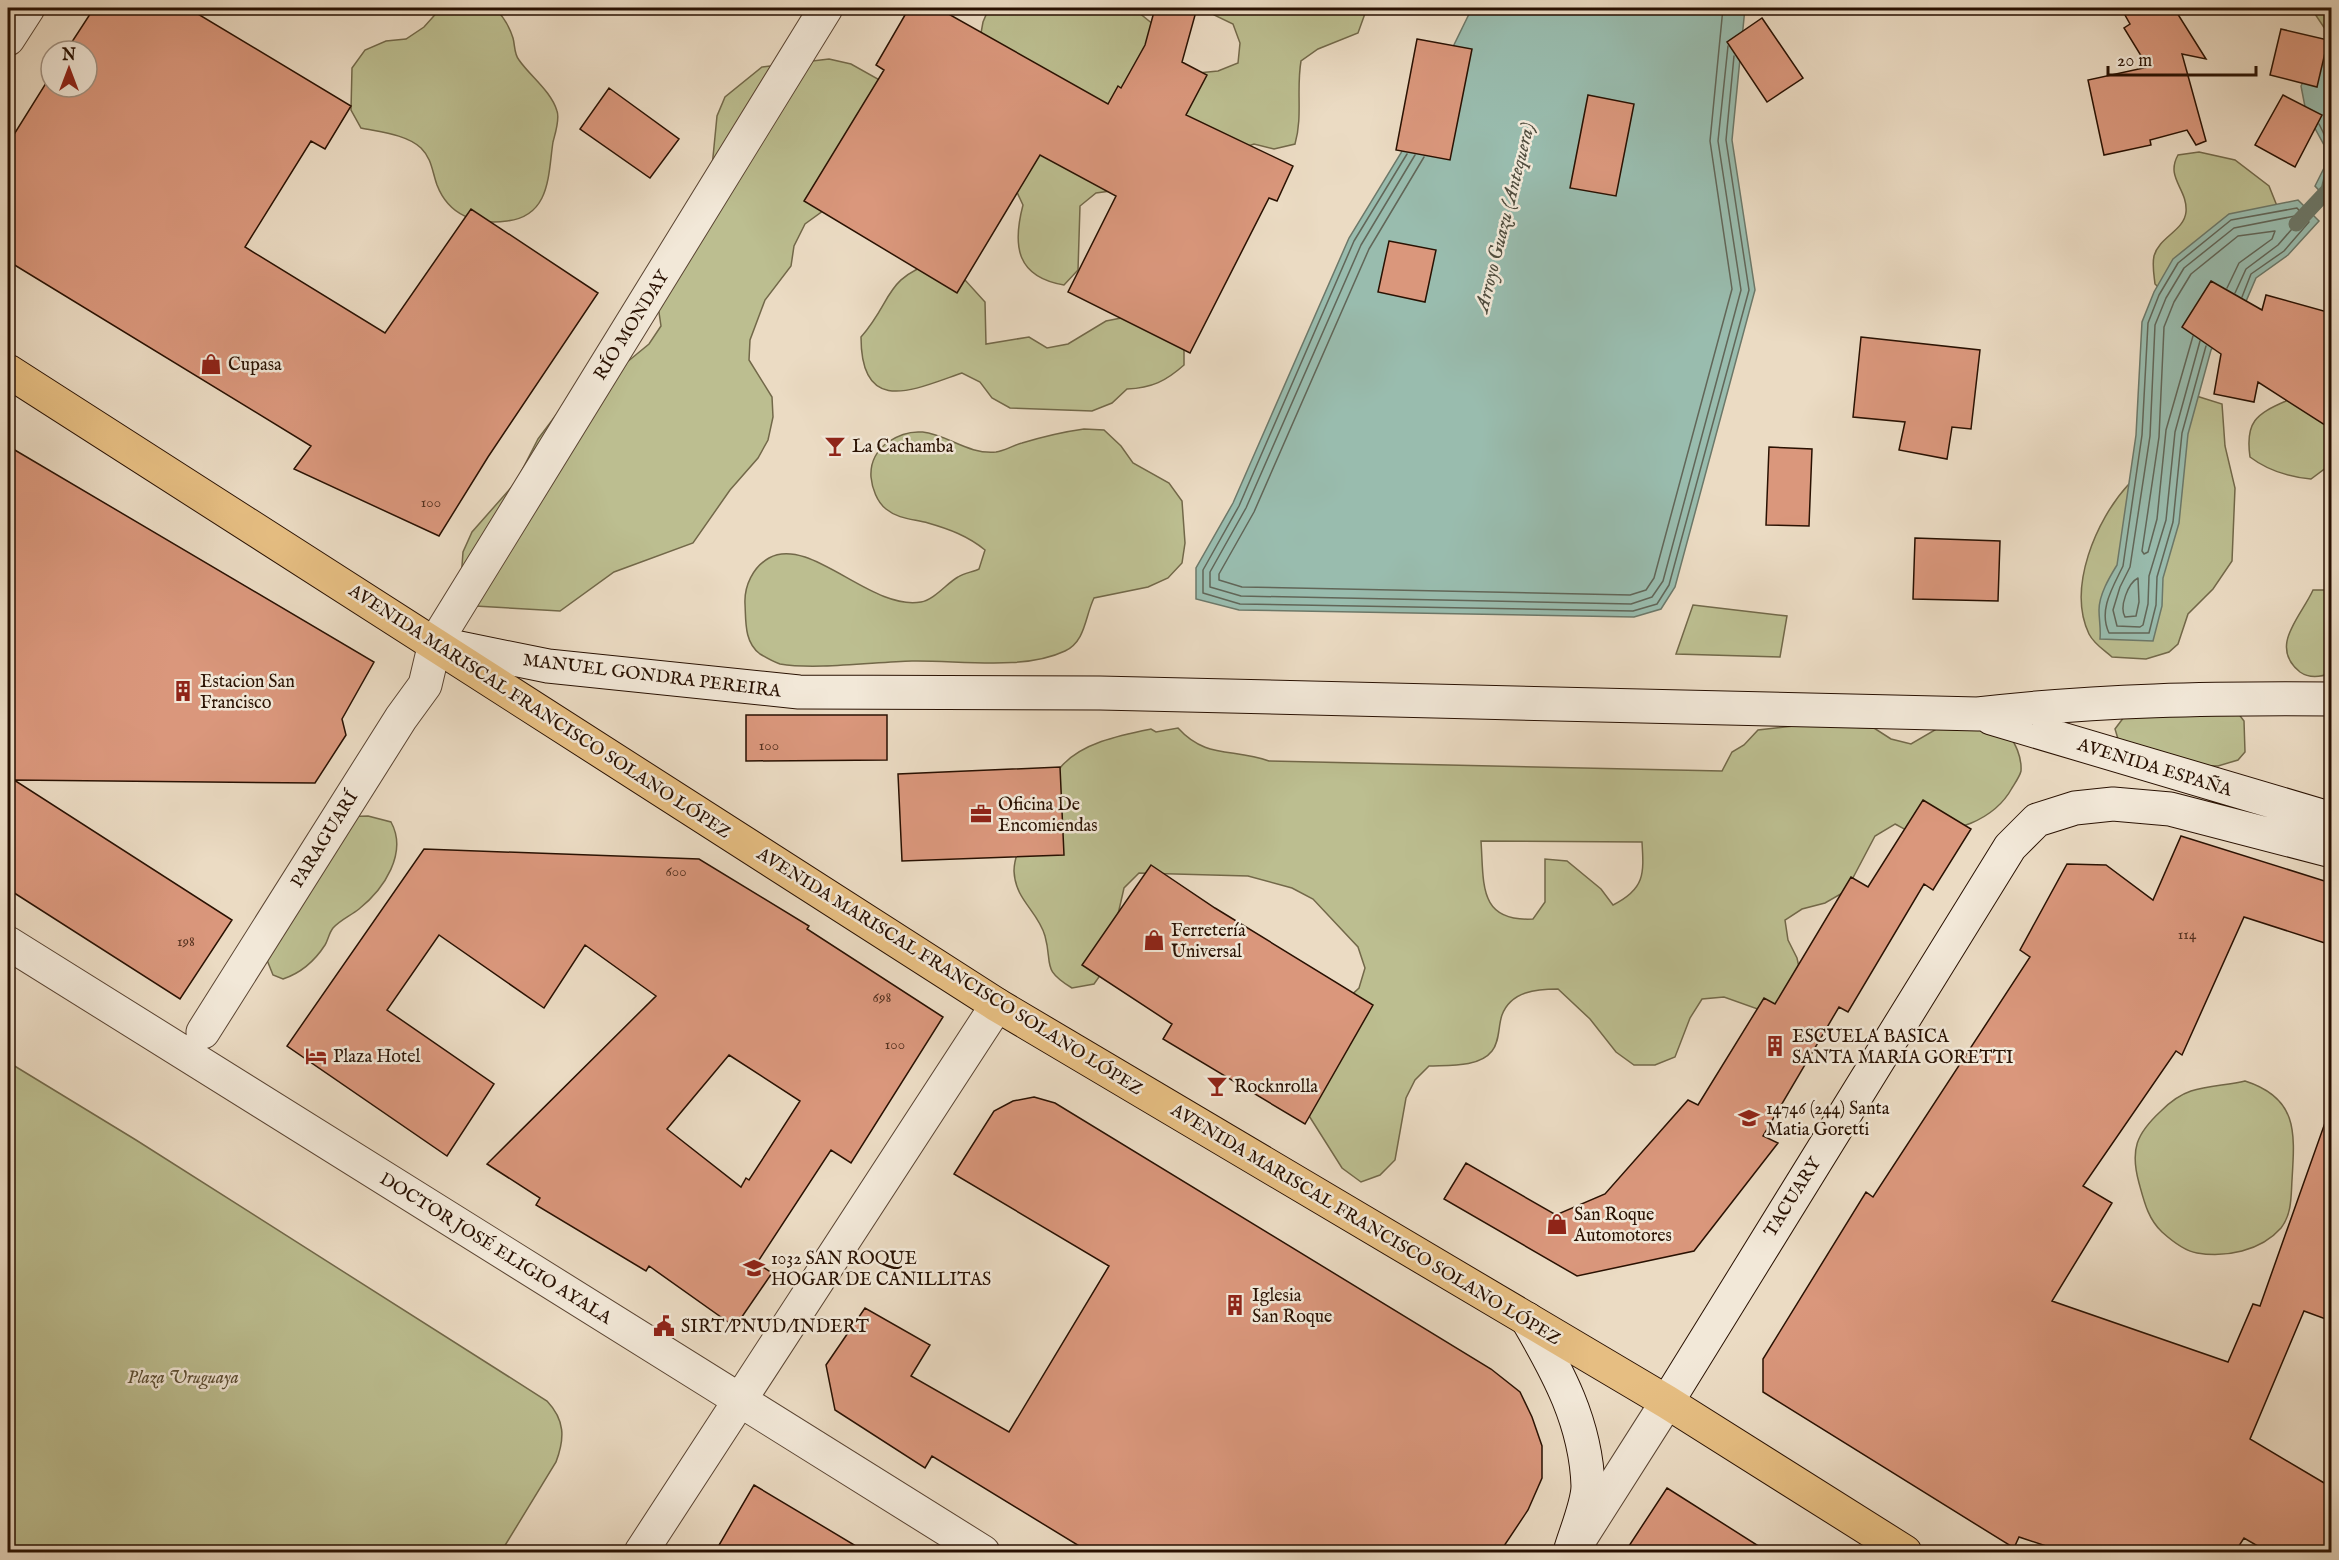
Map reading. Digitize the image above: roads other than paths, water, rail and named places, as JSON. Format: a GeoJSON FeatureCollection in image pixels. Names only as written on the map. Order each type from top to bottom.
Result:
{"type":"FeatureCollection","features":[{"type":"Feature","properties":{"kind":"highway","name":"AVENIDA MARISCAL FRANCISCO SOLANO LÓPEZ"},"geometry":{"type":"LineString","coordinates":[[8,371],[997,1005],[1667,1402],[1905,1552]]}},
{"type":"Feature","properties":{"kind":"street"},"geometry":{"type":"LineString","coordinates":[[8,39],[28,8]]}},
{"type":"Feature","properties":{"kind":"street","name":"RÍO MONDAY"},"geometry":{"type":"LineString","coordinates":[[435,643],[826,8]]}},
{"type":"Feature","properties":{"kind":"street","name":"MANUEL GONDRA PEREIRA"},"geometry":{"type":"LineString","coordinates":[[435,643],[548,666],[800,692],[1100,693],[1745,706],[1978,714]]}},
{"type":"Feature","properties":{"kind":"street","name":"PARAGUARÍ"},"geometry":{"type":"LineString","coordinates":[[203,1032],[401,718],[425,685],[435,643]]}},
{"type":"Feature","properties":{"kind":"street"},"geometry":{"type":"LineString","coordinates":[[1978,714],[2062,704],[2212,698],[2331,699]]}},
{"type":"Feature","properties":{"kind":"street","name":"AVENIDA ESPAÑA"},"geometry":{"type":"LineString","coordinates":[[1978,714],[2331,819]]}},
{"type":"Feature","properties":{"kind":"street","name":"TACUARY"},"geometry":{"type":"LineString","coordinates":[[1571,1552],[1667,1402],[1715,1320],[2010,847],[2037,820],[2075,808],[2113,804],[2170,809],[2331,851]]}},
{"type":"Feature","properties":{"kind":"street","name":"DOCTOR JOSÉ ELIGIO AYALA"},"geometry":{"type":"LineString","coordinates":[[8,943],[983,1552]]}},
{"type":"Feature","properties":{"kind":"street"},"geometry":{"type":"LineString","coordinates":[[641,1552],[997,1005]]}},
{"type":"Feature","properties":{"kind":"street"},"geometry":{"type":"LineString","coordinates":[[1527,1319],[1558,1372],[1579,1422],[1588,1488],[1571,1552]]}},
{"type":"Feature","properties":{"kind":"water","name":"Arroyo Guazu (Antequera)"},"geometry":{"type":"Polygon","coordinates":[[[1472,8],[1745,8],[1732,140],[1755,290],[1675,587],[1661,609],[1634,617],[1239,610],[1196,599],[1196,568],[1233,503],[1349,238],[1401,153],[1472,8]]]}},
{"type":"Feature","properties":{"kind":"water"},"geometry":{"type":"Polygon","coordinates":[[[2331,34],[2331,203],[2315,186],[2324,168],[2324,145],[2306,112],[2301,86],[2324,41],[2331,34]]]}},
{"type":"Feature","properties":{"kind":"water"},"geometry":{"type":"Polygon","coordinates":[[[2298,200],[2319,221],[2288,255],[2256,278],[2244,306],[2211,350],[2188,434],[2179,523],[2163,578],[2162,606],[2153,641],[2100,639],[2099,604],[2117,565],[2136,435],[2142,322],[2154,292],[2173,259],[2229,214],[2298,200]]]}},
{"type":"Feature","properties":{"kind":"waterway"},"geometry":{"type":"LineString","coordinates":[[2296,224],[2328,190],[2332,173]]}},
{"type":"Feature","properties":{"kind":"place","name":"Cupasa"},"geometry":{"type":"Point","coordinates":[211,364]}},
{"type":"Feature","properties":{"kind":"place","name":"La Cachamba"},"geometry":{"type":"Point","coordinates":[835,446]}},
{"type":"Feature","properties":{"kind":"place","name":"Estacion San Francisco"},"geometry":{"type":"Point","coordinates":[183,691]}},
{"type":"Feature","properties":{"kind":"place","name":"Oficina De Encomiendas"},"geometry":{"type":"Point","coordinates":[981,814]}},
{"type":"Feature","properties":{"kind":"place","name":"Ferretería Universal"},"geometry":{"type":"Point","coordinates":[1154,940]}},
{"type":"Feature","properties":{"kind":"place","name":"ESCUELA BASICA SANTA MARIA GORETTI"},"geometry":{"type":"Point","coordinates":[1775,1046]}},
{"type":"Feature","properties":{"kind":"place","name":"Plaza Hotel"},"geometry":{"type":"Point","coordinates":[316,1056]}},
{"type":"Feature","properties":{"kind":"place","name":"Rocknrolla"},"geometry":{"type":"Point","coordinates":[1217,1086]}},
{"type":"Feature","properties":{"kind":"place","name":"14746 (244) Santa Matia Goretti"},"geometry":{"type":"Point","coordinates":[1749,1118]}},
{"type":"Feature","properties":{"kind":"place","name":"San Roque Automotores"},"geometry":{"type":"Point","coordinates":[1557,1224]}},
{"type":"Feature","properties":{"kind":"place","name":"1032 SAN ROQUE HOGAR DE CANILLITAS"},"geometry":{"type":"Point","coordinates":[754,1268]}},
{"type":"Feature","properties":{"kind":"place","name":"Iglesia San Roque"},"geometry":{"type":"Point","coordinates":[1235,1305]}},
{"type":"Feature","properties":{"kind":"place","name":"SIRT/PNUD/INDERT"},"geometry":{"type":"Point","coordinates":[664,1326]}},
{"type":"Feature","properties":{"kind":"park label","name":"Plaza Uruguaya"},"geometry":{"type":"Point","coordinates":[183,1377]}}]}
